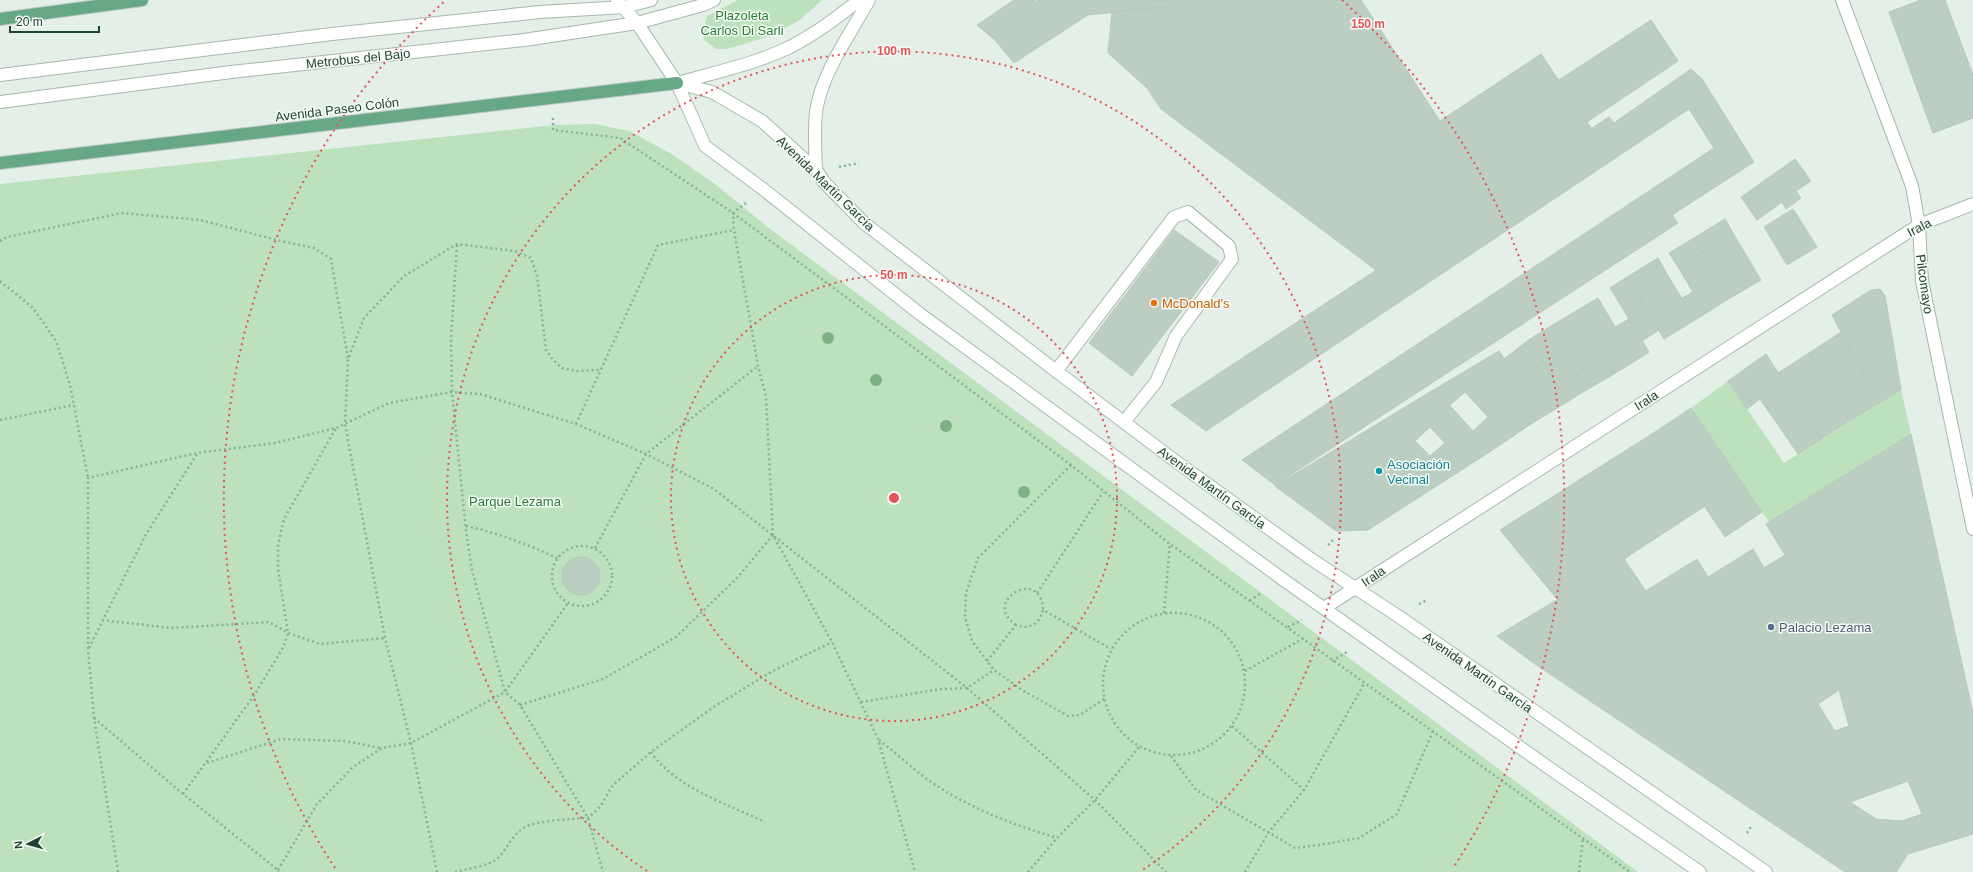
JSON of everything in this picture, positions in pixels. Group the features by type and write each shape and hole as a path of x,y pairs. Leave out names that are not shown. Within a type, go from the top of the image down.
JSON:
{"main road":[{"path":"0,19 142,0"},
{"name":"Metrobus del Bajo","path":"0,76 332,34 651,0"},
{"name":"Metrobus del Bajo","path":"0,102 231,72 524,40 637,23 703,5 714,0"},
{"path":"677,83 758,60 789,47 816,32 859,0"},
{"path":"816,170 816,111 821,93 827,76 869,0"},
{"name":"Pilcomayo","path":"1842,0 1912,186 1919,225 1922,281 1973,529"},
{"path":"627,2 637,23 677,83 705,146 762,189 920,314 1324,608 1700,872"},
{"name":"Avenida Paseo Colón","path":"0,163 677,83"},
{"name":"Avenida Martín García","path":"677,83 712,92 762,120 816,170 824,182 864,223 1056,371 1229,501 1766,872"},
{"name":"Irala","path":"1324,608 1919,225 1973,204"},
{"path":"1056,371 1174,217 1188,212 1229,246 1232,258 1176,336 1156,382 1124,422"}],"path":[{"path":"551,98 553,130 620,138 733,213 1071,465 1170,544 1304,638 1332,661 1364,684 1433,730 1630,872"},
{"path":"816,170 859,163"},
{"path":"733,213 762,189"},
{"path":"0,241 7,237 122,213 200,220 314,248 331,258 348,359 345,424 385,638 411,743 437,872"},
{"path":"733,213 734,230 758,366 766,397 773,535 832,642 878,739 915,872"},
{"path":"576,424 658,245 734,230"},
{"path":"348,359 364,318 404,276 457,244 515,251 531,258 537,276 546,350 553,360 562,368 577,372 601,370"},
{"path":"457,244 451,338 452,392 472,570 505,692 520,705 588,818 603,872"},
{"path":"0,281 32,308 56,341 70,385 74,405 88,478 88,649 94,718 118,872"},
{"path":"595,548 646,454 758,366"},
{"path":"88,478 197,453 275,443 336,428 389,403 452,392 480,394 576,424 646,454 714,489 967,688 1095,800 1166,872"},
{"path":"0,420 74,405"},
{"path":"183,794 256,694 284,646 288,633 278,569 278,546 284,519 336,428"},
{"path":"88,649 145,536 197,453"},
{"path":"1071,465 978,558 966,593 965,617 972,640 994,670 1022,690 1068,716 1080,715 1104,699"},
{"path":"1037,593 1103,492"},
{"path":"466,526 521,541 557,558"},
{"path":"520,705 603,678 676,637 738,578 773,535"},
{"path":"1164,613 1170,544"},
{"path":"574,546 595,548 603,554 609,562 612,571 609,589 604,597 596,603 587,606 577,606 568,603 560,597 554,588 551,578 553,567 557,558 574,546"},
{"path":"1023,589 1037,593 1043,603 1043,610 1039,621 1034,625 1022,627 1016,625 1007,615 1006,606 1009,597 1017,590 1023,589"},
{"path":"205,763 281,739 345,742 382,748 411,743 505,692 568,603"},
{"path":"1043,610 1111,649"},
{"path":"1164,613 1186,613 1206,620 1212,624 1224,633 1238,650 1245,671 1245,690 1241,710 1232,726 1215,743 1194,753 1171,756 1155,753 1139,747 1123,735 1111,718 1104,699 1102,682 1105,665 1111,649 1124,632 1136,623 1143,619 1164,613"},
{"path":"102,620 171,628 269,622 288,633 320,644 385,638"},
{"path":"987,661 1016,625"},
{"path":"1245,671 1304,638"},
{"path":"455,872 480,866 498,858 508,843 523,828 557,819 588,818 600,807 613,784 651,752 715,706 773,671 832,642"},
{"path":"861,702 941,689 967,688 994,670"},
{"path":"1245,872 1269,832 1304,790 1364,684"},
{"path":"94,718 183,794 278,871 317,804 353,767 382,748"},
{"path":"1232,726 1304,790"},
{"path":"1171,756 1196,790 1295,848 1353,839 1366,834 1397,814 1433,730"},
{"path":"878,739 933,784 972,807 1022,828 1057,838"},
{"path":"1028,872 1057,838 1095,800 1139,747"},
{"path":"651,752 659,764 692,788 765,822"},
{"path":"1579,872 1583,838"}],"green space":[{"name":"Plazoleta Carlos Di Sarli","path":"738,0 822,0 800,20 770,36 727,49 716,49 704,40 703,30 707,16"},
{"name":"Parque Lezama","path":"595,124 629,131 670,153 715,184 766,226 1638,872 0,872 0,184 554,125"},
{"path":"1728,381 1784,463 1901,389 1911,434 1769,522 1691,408"}],"building":[{"path":"1014,0 1035,0 1036,2 1038,0 1177,0 1173,6 1088,15 1014,63 995,40 977,25"},
{"path":"1177,0 1361,0 1440,121 1541,54 1591,128 1376,270 1161,109 1147,88 1108,53 1112,12 1173,6"},
{"path":"1921,0 1945,0 1973,75 1973,118 1933,133 1889,12"},
{"path":"1651,20 1678,61 1587,122 1559,80"},
{"path":"1691,69 1702,79 1754,162 1672,215 1678,223 1275,485 1242,460 1714,148 1689,109 1206,431 1171,405 1609,117 1614,123"},
{"path":"1795,159 1811,181 1796,191 1801,198 1786,209 1782,202 1757,220 1741,197"},
{"path":"1793,209 1817,247 1787,265 1764,227"},
{"path":"1725,219 1733,233 1703,252 1694,238"},
{"name":"McDonald's","path":"1174,230 1219,262 1132,376 1089,343"},
{"path":"1733,233 1761,280 1730,298 1703,252"},
{"path":"1694,238 1703,252 1678,267 1669,253"},
{"path":"1703,252 1730,298 1695,320 1682,298 1693,292 1678,267"},
{"path":"1658,258 1670,279 1639,298 1627,277"},
{"path":"1627,277 1646,309 1629,319 1610,288"},
{"path":"1670,279 1695,320 1664,339 1639,298"},
{"path":"1880,289 1885,296 1901,389 1879,403 1832,315 1871,290"},
{"path":"1598,298 1635,361 1614,374 1576,311"},
{"path":"1646,309 1659,330 1642,341 1629,319"},
{"path":"1576,311 1604,358 1584,370 1556,323"},
{"path":"1629,319 1649,352 1635,361 1615,327"},
{"path":"1556,323 1584,370 1574,376 1583,392 1567,402 1530,339"},
{"path":"1841,332 1879,403 1849,421 1809,353"},
{"path":"1530,339 1543,361 1519,380 1504,359"},
{"path":"1499,351 1519,380 1504,394 1531,424 1491,451 1473,431 1488,417 1465,392 1450,405 1435,389"},
{"path":"1809,353 1849,421 1821,439 1778,373"},
{"path":"1766,354 1821,439 1798,454 1760,399 1747,409 1728,381"},
{"path":"1604,358 1614,374 1583,392 1574,376"},
{"path":"1543,361 1567,402 1531,424 1504,394"},
{"name":"Asociación Vecinal","path":"1435,389 1491,451 1368,530 1336,531 1275,486","holes":["1430,427 1445,443 1430,456 1415,441"]},
{"path":"1691,408 1762,512 1725,537 1655,432"},
{"path":"1655,432 1705,506 1624,559 1557,599 1500,530"},
{"name":"Palacio Lezama","path":"1911,434 1973,713 1973,834 1908,854 1896,872 1845,872 1532,662 1697,559 1708,577 1753,549 1764,568 1785,555 1766,524","holes":["1839,690 1849,726 1835,731 1818,704","1908,781 1922,814 1902,821 1876,819 1850,802"]},
{"path":"577,557 585,557 592,560 597,565 600,576 597,587 592,592 585,595 577,595 570,592 565,587 562,580 562,572 565,565 570,560"},
{"path":"1624,559 1646,591 1532,662 1497,636"}],"place":[{"name":"McDonald's","path":"1154,303"},
{"name":"Asociación Vecinal","path":"1379,471"},
{"name":"Palacio Lezama","path":"1771,627"}]}
